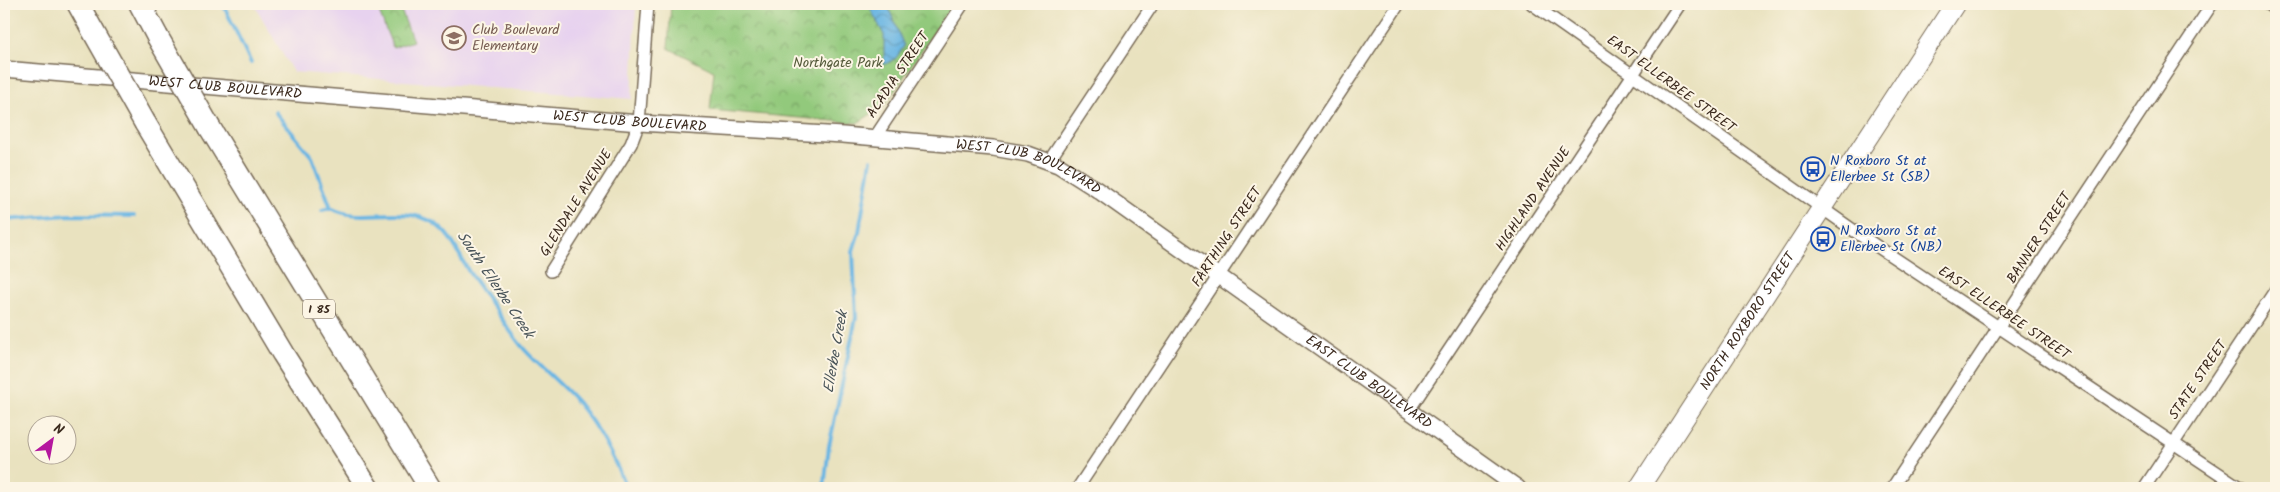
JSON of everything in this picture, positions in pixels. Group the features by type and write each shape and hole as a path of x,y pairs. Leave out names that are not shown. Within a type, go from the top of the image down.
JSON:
{"highway":[{"path":"78,4 145,123 283,354 368,488"},
{"name":"I 85","path":"140,4 210,128 430,488"}],"main road":[{"name":"NORTH ROXBORO STREET","path":"1639,488 1955,4"}],"street":[{"name":"GLENDALE AVENUE","path":"551,271 631,144 639,123 648,4"},
{"name":"ACADIA STREET","path":"875,137 963,4"},
{"path":"1049,161 1153,4"},
{"name":"FARTHING STREET","path":"1080,487 1399,4"},
{"name":"EAST ELLERBEE STREET","path":"1532,4 1822,208 2240,488"},
{"name":"HIGHLAND AVENUE","path":"1409,410 1680,4"},
{"name":"BANNER STREET","path":"1892,488 2212,4"},
{"path":"2267,4 2276,10"},
{"name":"WEST CLUB BOULEVARD","path":"4,69 639,123 875,137 993,148 1049,161 1068,170 1218,277"},
{"name":"EAST CLUB BOULEVARD","path":"1218,277 1518,488"},
{"name":"STATE STREET","path":"2144,488 2276,288"}],"shaded area":[{"name":"Club Boulevard Elementary","path":"254,4 636,4 632,99 293,72"}],"green space":[{"name":"Northgate Park","path":"671,4 953,4 884,106 857,123 710,110 714,71 668,48"},
{"path":"399,5 413,41 393,48 379,12"}],"water":[{"path":"868,4 887,4 904,46 896,58 884,65 884,35"}],"waterway":[{"name":"South Ellerbe Creek","path":"223,4 251,63"},
{"name":"South Ellerbe Creek","path":"275,112 312,157 331,208 355,215 395,214 421,217 441,228 517,341 586,413 605,444 626,488"},
{"name":"Ellerbe Creek","path":"824,488 829,446 856,318 853,251 859,232 871,160"},
{"path":"322,210 331,208"},
{"path":"4,220 68,215 134,216"}],"place":[{"name":"Club Boulevard Elementary","path":"454,38"},
{"name":"N Roxboro St at Ellerbee St (SB)","path":"1813,169"},
{"name":"N Roxboro St at Ellerbee St (NB)","path":"1823,239"}]}
